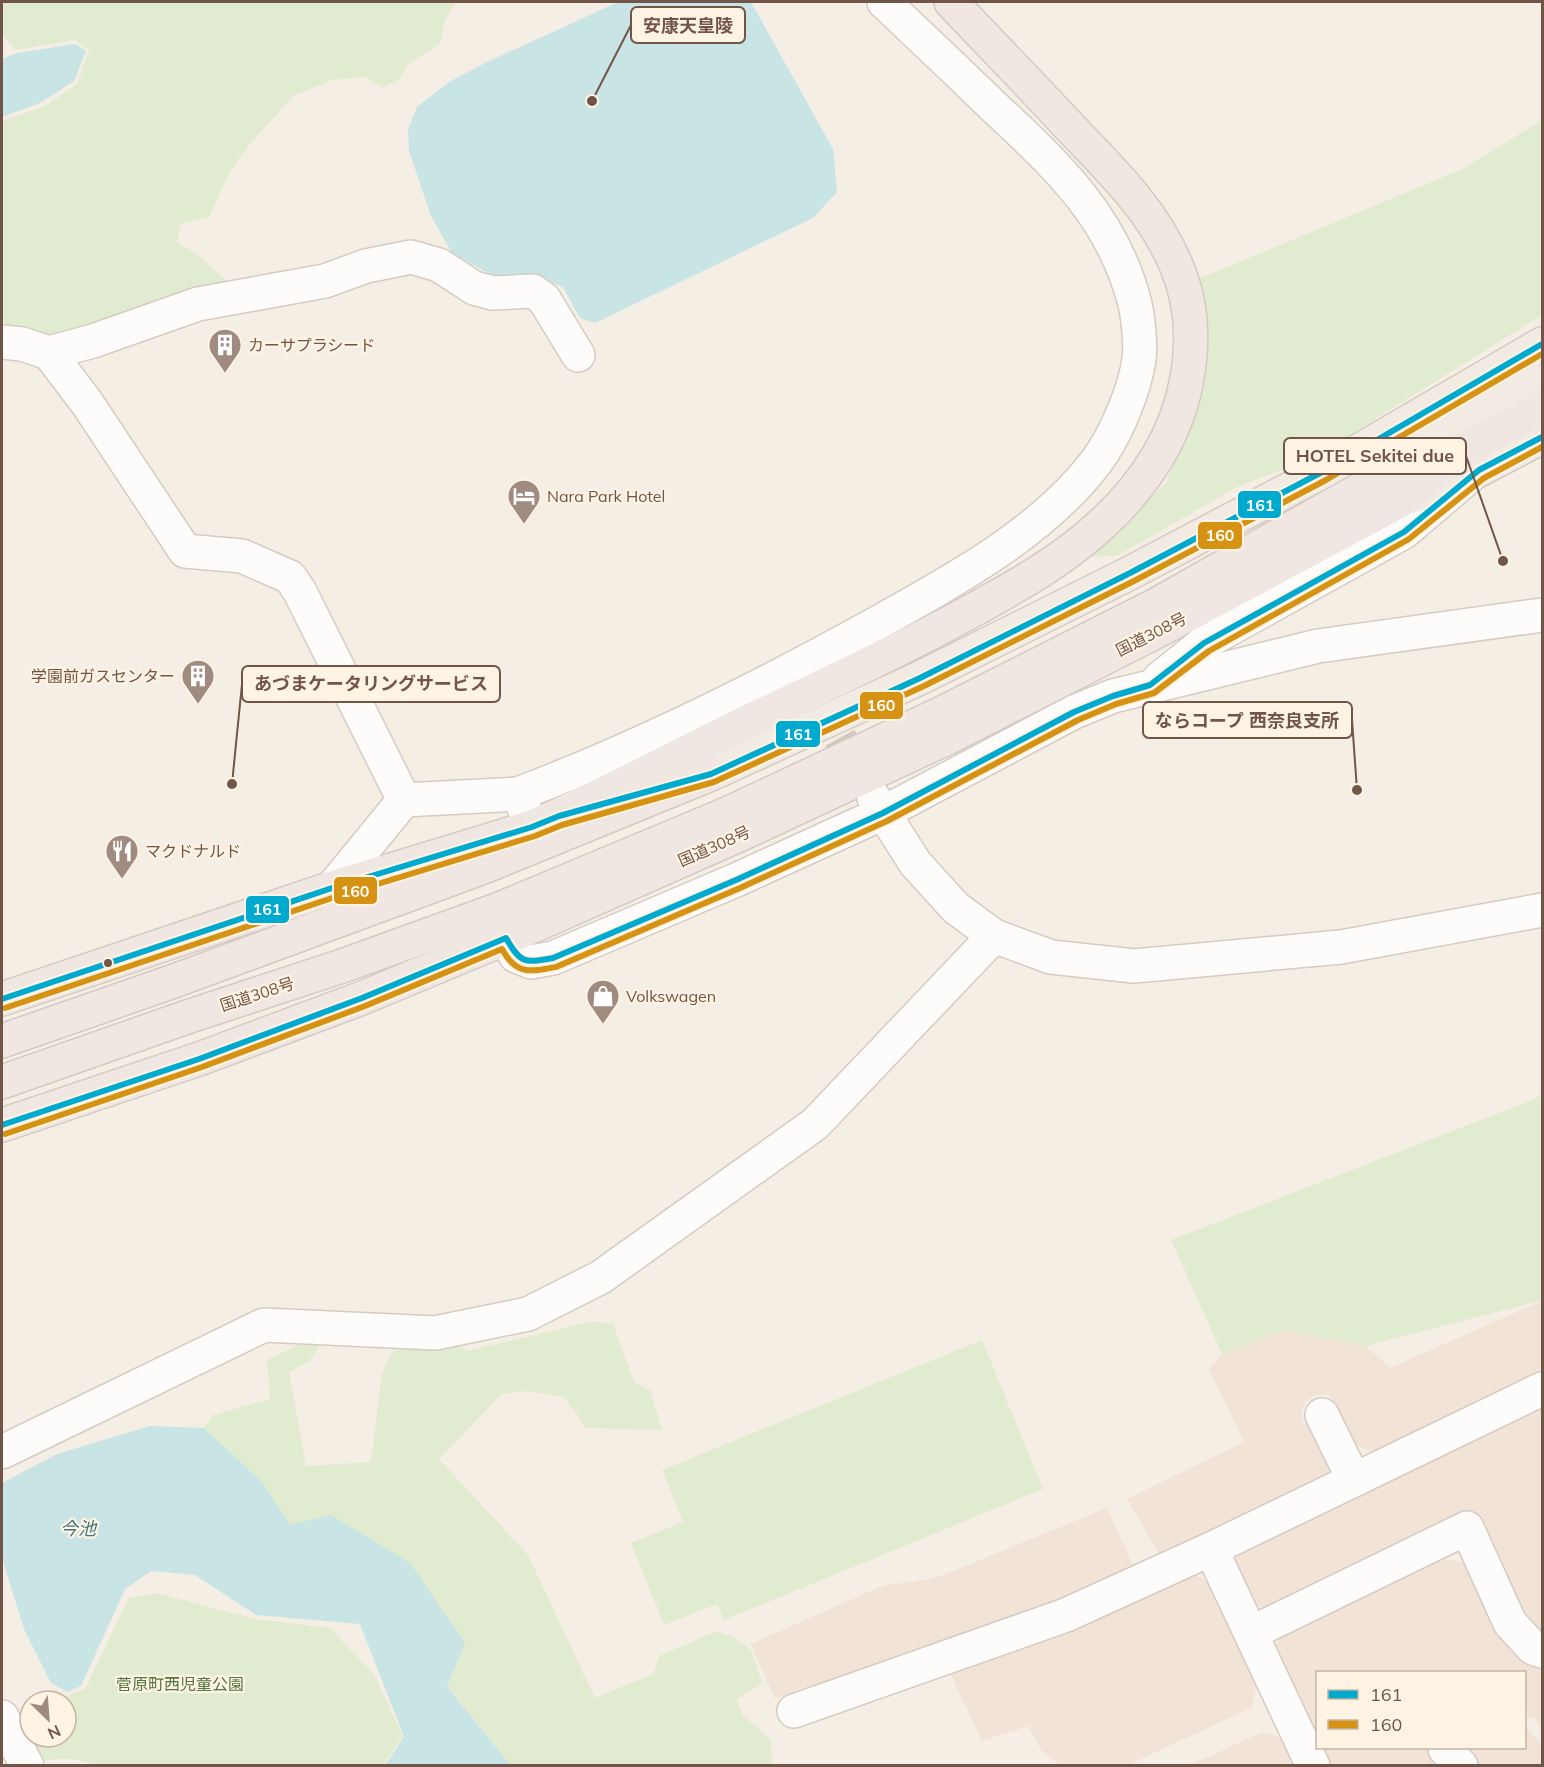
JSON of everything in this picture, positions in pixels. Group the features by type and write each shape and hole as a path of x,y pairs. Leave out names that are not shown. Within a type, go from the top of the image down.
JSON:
{"highway":[{"path":"545,821 886,657 1009,590 1060,558 1105,521 1135,489 1160,454 1175,423 1192,352 1191,313 1177,266 1155,224 1127,186 951,2"},
{"path":"1391,489 1472,460 1542,407"},
{"name":"国道308号","path":"2,1125 199,1059 362,998 506,938 740,835 947,738 1164,628 1391,489"},
{"name":"国道308号","path":"2,1082 342,966 497,910 729,813 938,715 1391,489"},
{"path":"2,999 332,888 545,821 711,774"},
{"path":"2,1041 185,977 486,866 711,774"}],"main road":[{"path":"711,774 920,678 1130,573 1322,472 1542,344"},
{"path":"1391,489 1449,434 1542,381"},
{"path":"1472,460 1542,437"}],"street":[{"path":"332,888 404,800 518,794 568,775 804,674 1002,549 1054,507 1097,461 1124,414 1139,359 1136,305 1118,256 1091,207 1056,165 884,2"},
{"path":"49,354 198,304 325,281 366,266 411,257 439,265 474,288 493,293 533,291 544,299 578,355"},
{"path":"2,342 22,344 49,354 87,403 185,551 242,556 290,577 300,592 404,800"},
{"path":"1150,685 1204,642 1404,532 1472,460"},
{"path":"506,938 516,956 531,962 553,958 736,880 879,805 1074,712 1113,696 1150,685 1318,646 1542,615"},
{"path":"518,794 545,821"},
{"path":"879,805 915,862 956,908 994,936 1051,957 1134,966 1341,947 1542,910"},
{"path":"2,1452 264,1326 435,1333 528,1314 601,1277 815,1124 994,936"},
{"path":"794,1711 1066,1616 1542,1389"},
{"path":"1322,1415 1354,1480"},
{"path":"1251,1633 1467,1528 1510,1623 1533,1648 1542,1651"},
{"path":"1211,1548 1313,1766"},
{"path":"2,1717 27,1766"}],"shaded area":[{"path":"1542,1301 1542,1374 1378,1453 1358,1446 1329,1395 1316,1395 1306,1401 1301,1412 1303,1423 1316,1432 1334,1456 1327,1476 1160,1555 1127,1499 1244,1442 1209,1369 1222,1354 1284,1330 1366,1346 1390,1368"},
{"path":"1542,1404 1542,1638 1517,1608 1474,1515 1270,1610 1248,1602 1232,1565 1241,1545"},
{"path":"1107,1508 1134,1568 1058,1604 814,1692 805,1687 775,1699 751,1644 882,1586 936,1578"},
{"path":"1445,1559 1469,1564 1493,1616 1524,1664 1542,1666 1542,1730 1534,1718 1526,1714 1526,1671 1316,1671 1316,1744 1274,1651 1282,1633"},
{"path":"1187,1571 1210,1582 1257,1685 1251,1708 1128,1765 1062,1766 1041,1750 1028,1726 982,1741 950,1673"},
{"path":"1526,1726 1542,1745 1542,1765 1475,1765 1458,1749 1526,1749"},
{"path":"1263,1732 1286,1740 1298,1766 1188,1766"},
{"path":"1318,1749 1447,1749 1431,1766 1331,1765 1325,1763"}],"green space":[{"path":"2,2 456,2 444,22 441,43 410,63 399,79 383,88 366,77 332,80 293,96 249,145 230,172 209,217 181,224 177,242 200,257 230,284 48,345 7,334 2,317 2,121 47,105 77,84 89,50 75,40 16,50 2,34"},
{"path":"1542,120 1542,315 1314,457 1235,488 1117,556 1091,557 1167,482 1202,373 1196,280 1465,168"},
{"path":"1542,1092 1542,1300 1366,1346 1284,1330 1222,1354 1171,1240 1535,1099"},
{"path":"592,1321 613,1324 634,1382 650,1390 662,1430 586,1428 564,1397 526,1391 502,1394 439,1459 528,1555 595,1698 653,1674 659,1656 717,1631 735,1638 751,1650 762,1683 736,1700 743,1715 771,1740 772,1764 760,1766 510,1765 447,1685 290,1525 263,1483 204,1428 213,1415 270,1399 267,1360 310,1339 321,1343 310,1361 289,1372 306,1466 371,1462 382,1373 393,1351 423,1343 456,1341 467,1351"},
{"path":"982,1340 1043,1489 724,1620 717,1604 664,1625 631,1543 683,1522 662,1470"},
{"name":"菅原町西児童公園","path":"157,1593 255,1619 330,1628 375,1676 403,1737 382,1766 98,1766 65,1759 31,1764 25,1749 78,1749 78,1692 85,1689 129,1598"}],"water":[{"path":"618,2 751,2 833,149 837,192 813,218 595,323 580,318 563,287 535,276 512,282 493,276 452,253 431,216 409,151 408,129 417,107 449,82 487,62"},
{"path":"75,44 86,51 74,81 40,103 2,117 2,59 17,53"},
{"name":"今池","path":"150,1426 204,1428 263,1483 290,1525 331,1515 410,1563 465,1643 447,1686 510,1765 385,1765 404,1737 360,1624 256,1615 195,1575 151,1571 125,1589 81,1686 74,1689 62,1689 51,1683 24,1629 2,1558 2,1483 57,1454"}],"tunnel":[{"path":"816,695 864,781"}],"transit line":[{"name":"161","path":"2,999 332,888 532,827 559,816 711,774 920,678 1130,573 1322,472 1542,344"},
{"name":"160","path":"5,1008 335,897 535,836 562,825 714,782 924,686 1134,581 1326,480 1542,354"},
{"name":"161","path":"2,1125 199,1059 362,998 506,938 524,960 536,961 553,958 736,880 883,813 1074,712 1113,696 1150,685 1204,643 1404,532 1479,470 1542,437"},
{"name":"160","path":"5,1134 202,1067 365,1006 502,949 513,963 524,970 556,967 740,888 887,821 1078,720 1116,704 1154,693 1209,651 1409,539 1484,478 1542,447"}],"place":[{"name":"安康天皇陵","path":"592,101"},
{"name":"カーサプラシード","path":"225,374"},
{"name":"Nara Park Hotel","path":"524,525"},
{"name":"HOTEL Sekitei due","path":"1503,561"},
{"name":"学園前ガスセンター","path":"198,705"},
{"name":"あづまケータリングサービス","path":"232,784"},
{"name":"ならコープ 西奈良支所","path":"1357,790"},
{"name":"マクドナルド","path":"122,880"},
{"name":"Volkswagen","path":"603,1025"}]}
